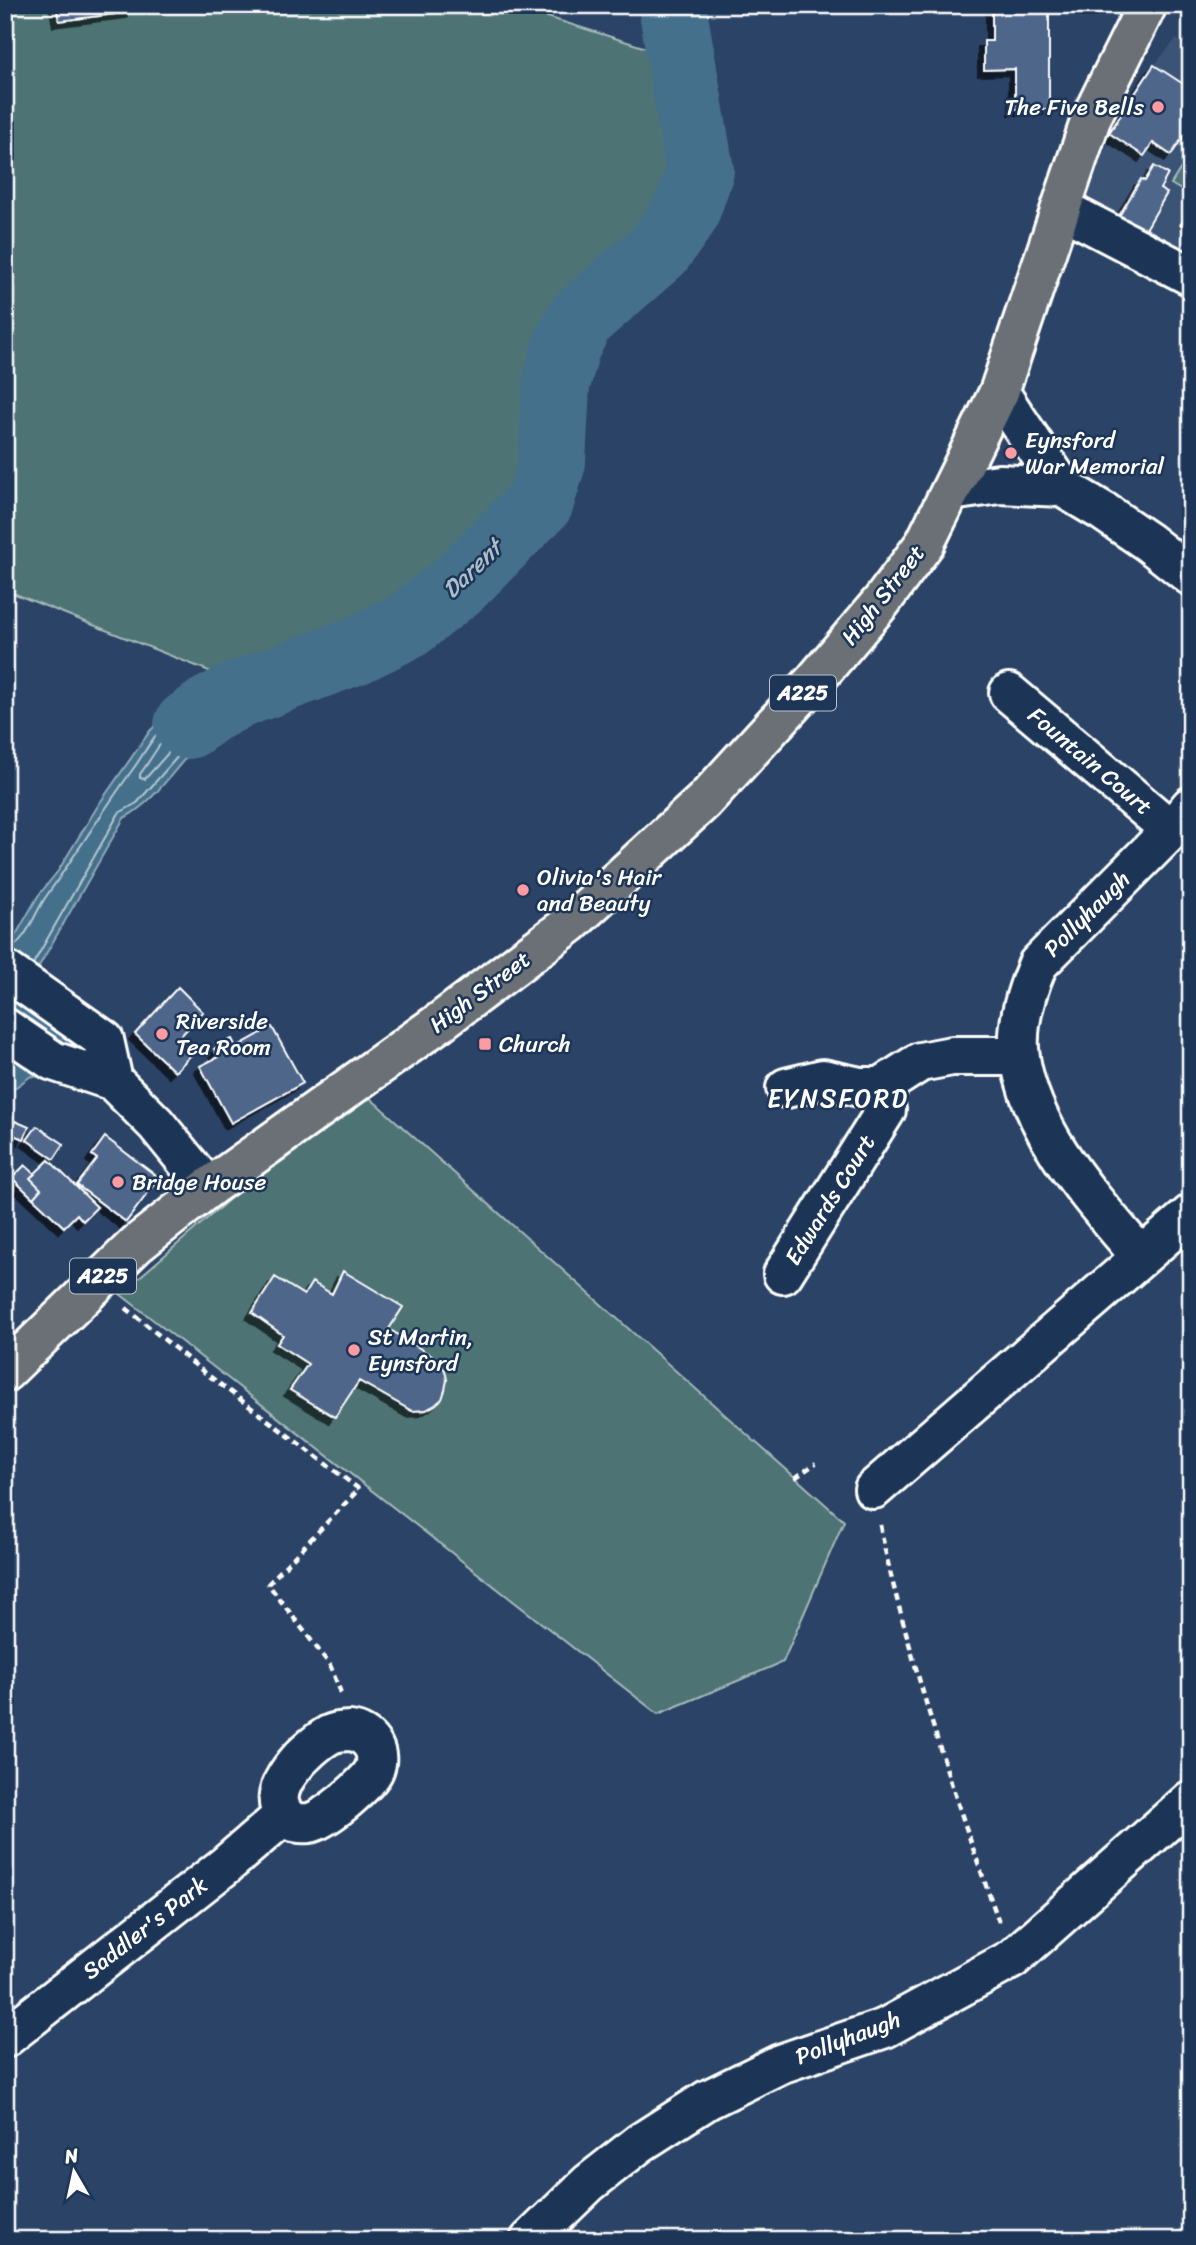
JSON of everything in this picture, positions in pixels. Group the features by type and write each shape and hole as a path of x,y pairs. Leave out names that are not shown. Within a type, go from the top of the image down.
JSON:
{"main road":[{"name":"High Street","path":"208,1188 440,1022 572,922 704,801 815,680 882,601 925,543 999,392 1092,116 1147,5"},
{"name":"A225","path":"5,1372 137,1244 208,1188"}],"street":[{"path":"1062,209 1191,276"},
{"path":"999,392 1062,487 1126,527 1191,576"},
{"path":"951,491 999,484 1062,487"},
{"name":"Fountain Court","path":"1009,693 1181,818"},
{"name":"Pollyhaugh","path":"1142,1257 1087,1192 1039,1120 1020,1056 1021,1024 1028,990 1038,964 1181,818"},
{"path":"5,970 104,1040 113,1081"},
{"path":"5,1028 53,1061 113,1081 156,1124 208,1188"},
{"path":"786,1088 822,1079 860,1087 881,1087 920,1062 952,1056 1020,1056"},
{"name":"Edwards Court","path":"783,1274 886,1110 881,1087"},
{"path":"874,1489 1191,1214"},
{"name":"Pollyhaugh","path":"530,2240 589,2183 640,2143 707,2100 780,2064 885,2028 1012,1959 1191,1800"},
{"name":"Saddler's Park","path":"5,2038 226,1865 284,1815"}],"path":[{"path":"95,1284 200,1369 359,1489 268,1584 330,1665 339,1684"},
{"path":"795,1478 816,1463"},
{"path":"874,1489 886,1561 926,1706 962,1821 1012,1959"}],"shaded area":[{"path":"1176,39 1191,49 1191,290 1078,216 1110,138 1109,133 1154,65"}],"green space":[{"path":"5,5 509,5 672,56 688,166 652,240 569,307 543,374 527,488 455,565 391,611 320,655 219,675 5,590"},
{"path":"1191,152 1191,196 1171,184"},
{"path":"370,1098 844,1521 783,1662 658,1714 120,1294 232,1197"}],"water":[{"path":"263,657 279,704 236,718 213,731 190,752 149,800 124,818 27,987 35,995 56,1032 93,1055 67,1081 31,1076 5,1095 5,945 17,933 38,896 58,871 99,804 150,731 167,714 199,692"}],"building":[{"path":"56,5 132,5 133,12 59,21"},
{"path":"992,5 1049,5 1049,109 1015,109 1015,69 984,70 984,41 992,41"},
{"name":"The Five Bells","path":"1154,65 1191,89 1191,125 1171,155 1153,143 1144,156 1109,133"},
{"path":"1154,166 1168,174 1160,189 1167,193 1138,243 1112,228 1141,179 1145,181"},
{"path":"178,987 203,1012 177,1040 192,1054 175,1072 135,1034"},
{"path":"272,1027 303,1083 231,1123 200,1066 218,1057 214,1049 232,1039 236,1047"},
{"path":"15,1121 29,1127 24,1139 10,1134"},
{"path":"37,1126 64,1144 54,1159 27,1140"},
{"name":"Bridge House","path":"105,1137 159,1178 126,1222 77,1185 97,1159 92,1155"},
{"path":"49,1160 97,1207 83,1221 77,1214 64,1227 33,1198 41,1189 30,1178"},
{"path":"25,1165 35,1174 30,1178 41,1189 33,1198 12,1178"},
{"name":"St Martin, Eynsford","path":"343,1271 403,1307 389,1329 432,1356 445,1370 445,1390 442,1399 435,1405 426,1410 412,1411 359,1381 335,1417 290,1390 308,1364 277,1344 283,1335 252,1313 275,1277 304,1295 312,1282 332,1294"}],"waterway":[{"name":"Darent","path":"188,725 235,696 355,651 408,625 458,585 540,502 552,462 556,385 566,347 581,318 659,250 685,214 700,171 672,5"}],"place":[{"name":"The Five Bells","path":"1158,107"},
{"name":"Eynsford War Memorial","path":"1011,453"},
{"name":"Olivia's Hair and Beauty","path":"523,890"},
{"name":"Riverside Tea Room","path":"162,1034"},
{"name":"Church","path":"485,1044"},
{"name":"Bridge House","path":"118,1182"},
{"name":"St Martin, Eynsford","path":"354,1350"}],"district":[{"name":"EYNSFORD","path":"838,1098"}]}
